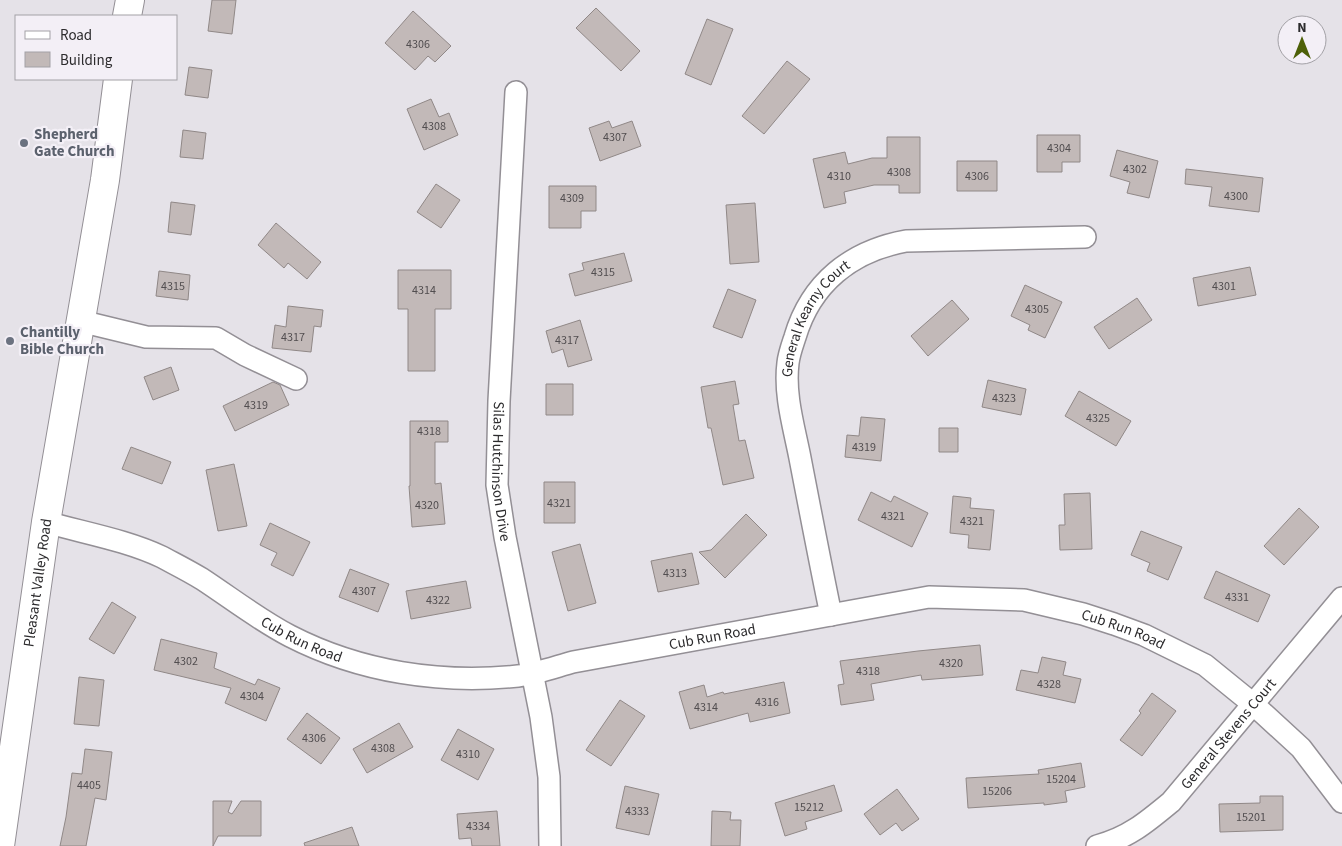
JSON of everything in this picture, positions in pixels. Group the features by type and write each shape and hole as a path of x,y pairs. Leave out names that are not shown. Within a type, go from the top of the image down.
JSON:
{"main road":[{"path":"127,15 130,0"},
{"name":"Pleasant Valley Road","path":"0,846 46,522 105,180 118,80"}],"street":[{"name":"Silas Hutchinson Drive","path":"516,92 499,401 497,485 505,537 541,717 549,777 550,846"},
{"name":"General Kearny Court","path":"831,615 815,540 787,385 790,353 798,327 809,304 822,286 840,268 876,249 892,244 906,241 1085,237"},
{"path":"80,321 146,337 216,338 245,355 296,379"},
{"name":"Cub Run Road","path":"46,522 140,548 160,557 200,578 284,633 331,655 382,669 422,676 464,678 518,676 573,662 929,597 1024,600 1083,614 1144,635 1205,665 1253,704 1301,748 1342,802"},
{"name":"General Stevens Court","path":"1097,846 1120,839 1140,828 1171,802 1342,598"}],"building":[{"path":"212,0 236,0 232,34 208,31"},
{"path":"596,8 640,51 621,71 576,28"},
{"path":"413,11 451,46 435,62 428,56 415,70 385,43"},
{"path":"707,19 733,29 711,85 685,74"},
{"path":"787,61 810,79 764,134 742,116"},
{"path":"189,67 212,70 208,98 185,95"},
{"path":"431,99 439,117 449,113 458,135 424,150 407,109"},
{"path":"609,121 612,128 632,121 641,146 600,161 589,128"},
{"path":"183,130 206,133 203,159 180,157"},
{"path":"1037,135 1080,135 1080,162 1062,162 1062,172 1037,172"},
{"path":"887,137 920,137 920,193 899,193 899,185 874,185 844,192 846,203 824,208 813,159 845,152 848,164 872,158 887,158"},
{"path":"1117,150 1158,161 1149,198 1127,193 1130,182 1110,176"},
{"path":"957,161 997,161 997,191 957,191"},
{"path":"1186,169 1263,178 1259,212 1209,206 1212,187 1185,184"},
{"path":"436,184 460,200 441,228 417,212"},
{"path":"549,186 596,186 596,211 581,211 581,228 549,228"},
{"path":"171,202 195,205 191,235 168,232"},
{"path":"755,203 759,262 730,264 726,205"},
{"path":"276,223 321,262 307,279 288,263 284,268 258,245"},
{"path":"624,253 632,281 575,296 569,274 584,270 582,263"},
{"path":"1250,267 1256,295 1198,306 1193,278"},
{"path":"398,270 451,270 451,309 435,309 435,371 408,371 408,309 398,309"},
{"path":"159,271 190,275 188,300 156,296"},
{"path":"1025,285 1062,302 1045,338 1028,330 1030,325 1011,316"},
{"path":"728,289 756,300 742,338 713,327"},
{"path":"1137,298 1152,320 1109,349 1094,327"},
{"path":"952,300 969,319 928,356 911,336"},
{"path":"288,306 323,310 321,327 314,326 311,352 272,348 275,325 286,327"},
{"path":"580,320 592,360 568,367 563,349 552,353 546,331"},
{"path":"171,367 179,390 153,400 144,377"},
{"path":"988,380 1026,389 1021,415 982,407"},
{"path":"735,381 739,404 733,405 739,441 745,440 754,478 723,485 711,428 708,428 701,387"},
{"path":"273,382 280,385 289,405 235,431 223,406"},
{"path":"546,384 573,384 573,415 546,415"},
{"path":"1079,391 1131,421 1116,446 1065,416"},
{"path":"861,417 885,419 881,461 845,457 847,435 859,436"},
{"path":"410,421 448,421 448,442 435,442 435,484 441,483 445,524 412,527 409,486"},
{"path":"939,428 958,428 958,452 939,452"},
{"path":"131,447 171,462 162,484 122,469"},
{"path":"234,464 247,526 218,531 206,470"},
{"path":"544,482 575,482 575,523 544,523"},
{"path":"871,492 891,502 894,496 928,513 912,547 858,520"},
{"path":"1090,493 1092,549 1060,550 1059,525 1065,525 1064,494"},
{"path":"953,496 971,498 970,508 994,510 990,550 968,548 969,535 950,533"},
{"path":"1299,508 1319,527 1284,565 1264,546"},
{"path":"746,514 767,535 725,578 699,552 711,550"},
{"path":"270,523 310,542 293,576 271,565 277,553 260,545"},
{"path":"1141,531 1182,547 1168,580 1147,571 1150,563 1131,555"},
{"path":"580,544 596,603 568,611 552,552"},
{"path":"692,553 699,584 658,592 651,561"},
{"path":"350,569 389,584 378,612 339,597"},
{"path":"1216,571 1270,595 1258,622 1204,598"},
{"path":"466,581 471,608 411,619 406,591"},
{"path":"112,602 136,617 114,654 89,639"},
{"path":"161,639 217,653 214,668 255,685 258,679 280,688 266,721 225,703 231,688 154,670"},
{"path":"980,645 983,675 922,680 921,675 871,684 874,700 841,705 838,685 844,684 840,661"},
{"path":"1042,657 1066,662 1063,675 1081,679 1075,703 1016,690 1021,670 1038,673"},
{"path":"79,677 104,680 99,726 74,724"},
{"path":"784,682 790,713 750,722 748,713 690,729 679,692 704,685 707,697 723,692 724,694"},
{"path":"1152,693 1176,711 1142,756 1120,740 1141,713 1139,711"},
{"path":"620,700 645,716 611,766 586,750"},
{"path":"307,713 340,738 321,764 287,739"},
{"path":"399,723 413,747 367,773 353,749"},
{"path":"458,729 494,749 478,780 441,760"},
{"path":"85,749 112,752 106,800 95,798 86,846 60,846 72,773 82,774"},
{"path":"1081,763 1085,787 1065,791 1067,802 1044,805 1044,803 968,808 966,778 1039,774 1038,770"},
{"path":"834,785 842,811 805,822 807,829 785,836 775,803"},
{"path":"625,786 659,794 649,835 616,828"},
{"path":"897,789 919,819 902,831 896,823 880,835 864,814"},
{"path":"1260,796 1283,796 1283,830 1220,832 1219,804 1260,803"},
{"path":"213,801 232,801 228,812 232,814 241,801 261,801 261,836 218,836 213,846"},
{"path":"497,811 500,846 472,846 471,838 459,839 457,814"},
{"path":"712,811 731,812 730,820 741,820 740,846 711,846"},
{"path":"352,827 359,846 305,846 304,843"}],"place":[{"name":"Shepherd Gate Church","path":"24,143"},
{"name":"Chantilly Bible Church","path":"10,341"}]}
